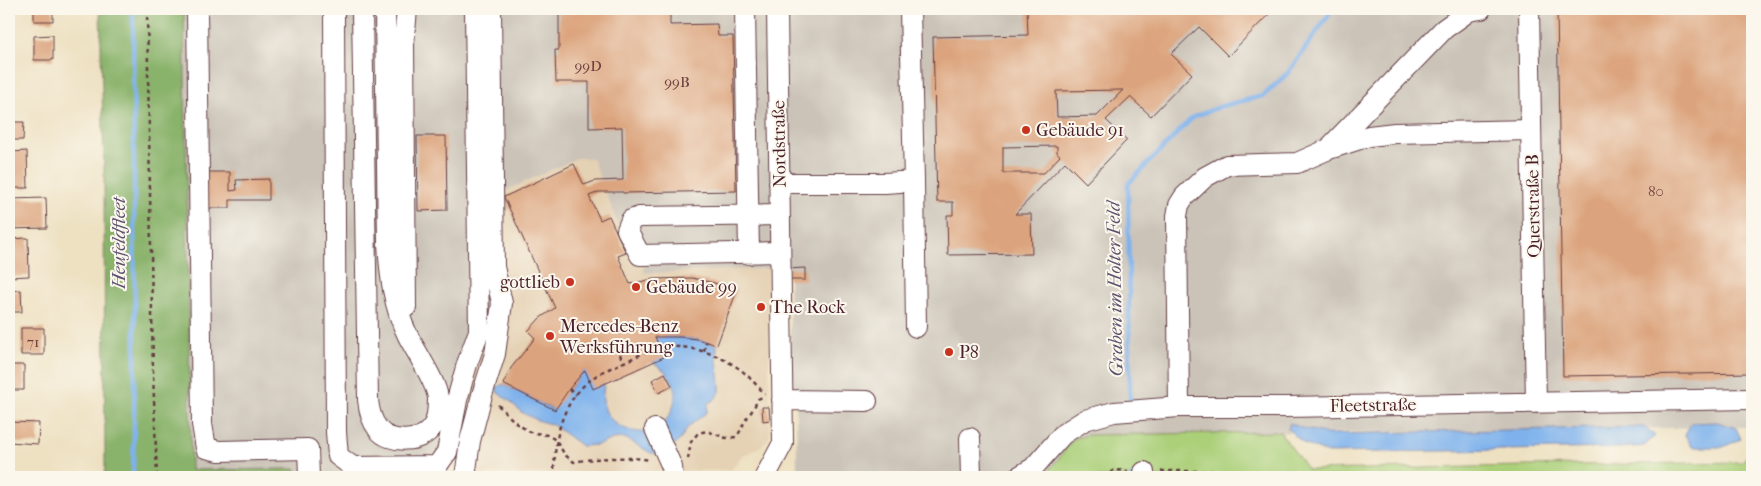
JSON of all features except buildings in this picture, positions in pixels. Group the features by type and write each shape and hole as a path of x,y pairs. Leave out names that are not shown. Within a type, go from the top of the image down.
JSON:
{"street":[{"path":"197,9 202,424 206,448 219,451 308,449 309,477"},
{"path":"334,9 336,422 338,456 353,467 421,467 437,466 447,452 457,400 467,364 480,331 475,9"},
{"path":"362,9 368,400 370,415 378,430 390,437 404,439 424,436 432,428 437,418 438,396 407,334 395,304 390,277 385,9"},
{"path":"407,9 404,53 404,268 407,334"},
{"path":"465,477 470,441 495,354 502,303 494,267 491,9"},
{"path":"745,9 748,254"},
{"name":"Nordstraße","path":"765,477 782,443 777,9"},
{"path":"910,9 916,328"},
{"path":"1329,149 1444,29 1470,11 1481,9"},
{"name":"Querstraße B","path":"1529,9 1536,403"},
{"path":"1179,407 1176,228 1179,205 1184,197 1204,177 1227,165 1297,163 1329,149 1369,136 1531,130"},
{"path":"779,184 914,181"},
{"path":"779,215 639,217 631,220 628,230 640,255 780,252"},
{"name":"Fleetstraße","path":"1018,477 1033,468 1063,434 1085,420 1114,412 1179,407 1536,403 1752,398"},
{"path":"782,400 867,401"},
{"path":"655,429 672,472"},
{"path":"970,438 971,477"}],"path":[{"path":"147,9 153,363 157,477"},
{"path":"704,351 706,342"},
{"path":"482,395 498,404 523,428 530,432 547,435 556,440 565,455 574,462 588,459 638,457 672,472 689,458 691,442 698,433 707,431 726,438 736,437 742,430 758,399 766,395 734,365 704,351 678,348 651,350 602,372 576,395 565,412 557,432 556,440 554,477"},
{"path":"620,354 623,363"},
{"path":"568,389 576,395"},
{"path":"1104,477 1114,470 1144,474 1217,470 1234,471 1246,477"}],"shaded area":[{"path":"184,9 1752,9 1752,427 1087,435 1074,439 1048,472 1041,477 797,477 796,394 791,388 789,268 645,273 643,263 633,262 592,158 577,158 486,200 486,343 478,355 447,475 296,477 296,469 191,471"},
{"path":"577,158 592,158 633,262 643,263 645,273 768,269 770,433 769,438 763,445 741,457 731,470 447,475 452,460 486,200"}],"green space":[{"path":"100,9 184,9 191,470 296,469 296,477 105,477 104,167"},
{"path":"1280,432 1308,470 1741,462 1752,451 1752,477 1041,477 1048,472 1074,439 1087,435"}],"water":[{"path":"655,337 686,338 717,345 720,392 714,400 708,403 707,412 688,427 680,440 671,447 663,424 673,407 675,390 668,374 652,362"},
{"path":"585,370 602,372 605,408 612,420 617,425 631,431 646,432 658,454 651,453 625,438 613,439 598,445 582,446 553,425 521,412 498,393 496,388 503,384 554,410"},
{"path":"1717,422 1736,428 1741,439 1723,447 1692,447 1685,435 1691,423"},
{"path":"1290,423 1328,434 1645,427 1655,436 1644,446 1619,448 1328,453 1304,444 1288,429"}],"waterway":[{"name":"Heufeldfleet","path":"133,9 135,360 133,477"},
{"name":"Graben im Holter Feld","path":"1130,403 1128,184 1193,117 1222,106 1263,96 1287,74 1333,9"}],"place":[{"name":"Gebäude 91","path":"1026,130"},
{"name":"gottlieb","path":"570,282"},
{"name":"Gebäude 99","path":"636,287"},
{"name":"The Rock","path":"761,307"},
{"name":"Mercedes-Benz Werksführung","path":"550,336"},
{"name":"P8","path":"949,352"}]}
